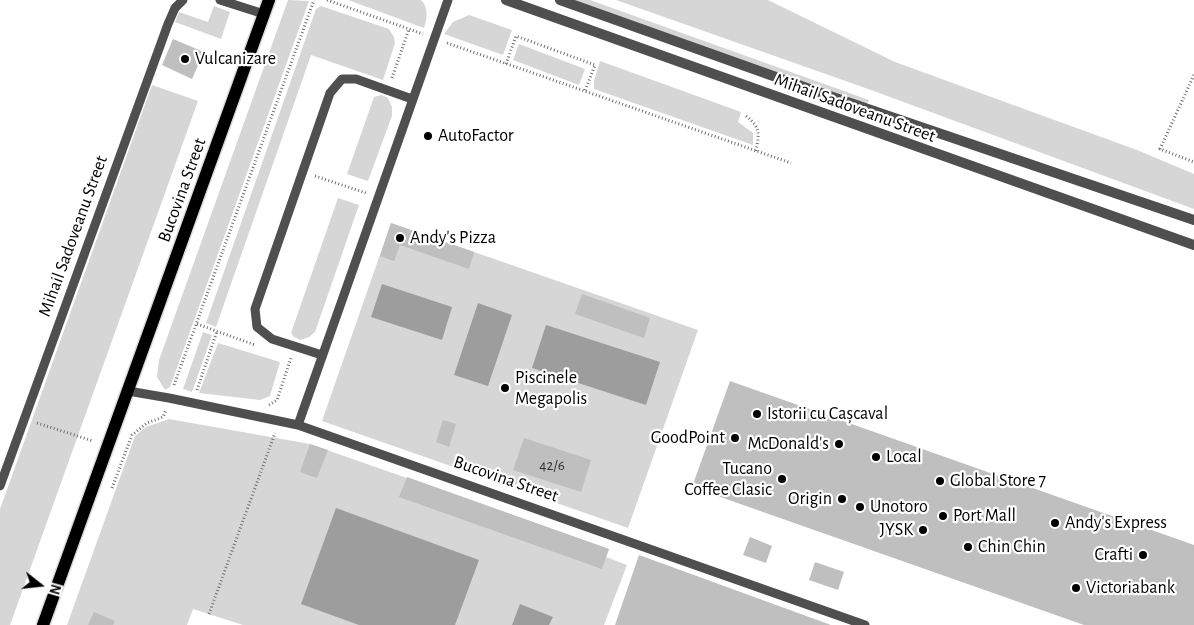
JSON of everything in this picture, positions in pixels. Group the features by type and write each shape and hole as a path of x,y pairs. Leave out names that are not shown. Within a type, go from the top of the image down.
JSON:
{"main road":[{"name":"Bucovina Street","path":"43,625 269,0"}],"street":[{"name":"Mihail Sadoveanu Street","path":"506,0 1194,245"},
{"name":"Mihail Sadoveanu Street","path":"560,0 818,92 1194,220"}],"lane":[{"name":"Mihail Sadoveanu Street","path":"0,486 168,24 175,8 184,0"},
{"path":"220,0 264,14"},
{"path":"298,425 448,0"},
{"path":"322,355 272,339 257,327 255,309 330,93 342,79 356,79 412,99"},
{"name":"Bucovina Street","path":"128,391 298,425 865,625"}],"path":[{"path":"112,489 132,435 147,422 163,417 314,0"},
{"path":"327,0 791,163"},
{"path":"388,90 408,29"},
{"path":"506,64 516,36 595,65 585,91"},
{"path":"1194,75 1160,149 1194,162"},
{"path":"746,116 756,124 759,134 756,151"},
{"path":"303,171 378,197"},
{"path":"197,324 263,348"},
{"path":"195,395 217,331"},
{"path":"268,406 277,400 294,346"},
{"path":"209,614 279,421"},
{"path":"18,434 35,423 44,424 108,446"}],"shaded area":[{"path":"288,0 309,1 170,387 165,390 157,377 159,360"},
{"path":"348,0 421,0 426,10 424,28"},
{"path":"570,0 590,0 869,100 866,106"},
{"path":"616,0 768,0 895,62 1137,150 1194,174 1194,209 871,90"},
{"path":"214,6 230,12 221,39 175,22 179,12 208,22"},
{"path":"321,6 389,29 395,43 383,80 311,55 216,327 206,323 316,9"},
{"path":"469,15 512,30 503,55 444,34 453,22"},
{"path":"519,44 585,69 579,85 513,60"},
{"path":"600,61 741,112 738,122 753,133 753,145 594,89 594,81"},
{"path":"152,85 198,101 10,625 0,625 0,509"},
{"path":"381,95 388,98 392,107 392,116 368,181 347,174 374,97"},
{"path":"338,198 359,205 315,332 301,340 294,337 291,333"},
{"name":"Piscinele Megapolis","path":"391,223 698,330 628,528 322,421"},
{"path":"382,284 452,307 442,340 371,317"},
{"path":"478,303 512,315 488,386 454,375"},
{"path":"546,325 660,362 646,405 532,368"},
{"path":"203,332 212,335 192,392 183,389"},
{"path":"218,343 280,362 270,396 260,400 199,393"},
{"path":"169,419 310,444 609,549 606,557 627,565 604,625 243,625 193,609 187,625 67,625 135,436 146,427"},
{"path":"336,508 479,560 455,625 359,625 301,604"},
{"path":"520,604 553,617 549,625 512,625"}],"building":[{"path":"173,39 204,52 192,79 162,65"},
{"path":"391,223 474,252 469,269 400,245 394,261 380,256"},
{"path":"582,294 650,318 644,338 575,314"},
{"name":"Port Mall","path":"730,381 1194,545 1194,625 1084,625 692,487"},
{"path":"443,420 456,424 449,447 436,442"},
{"path":"524,438 591,460 581,492 513,470"},
{"path":"310,444 328,450 317,478 300,472"},
{"path":"407,477 609,549 602,569 399,497"},
{"path":"750,537 772,546 766,563 743,555"},
{"path":"639,555 831,625 615,625"},
{"path":"815,562 844,572 838,590 809,580"},
{"path":"94,612 115,621 113,625 88,625"}],"place":[{"name":"Vulcanizare","path":"185,59"},
{"name":"AutoFactor","path":"428,136"},
{"name":"Andy's Pizza","path":"400,238"},
{"name":"Piscinele Megapolis","path":"505,388"},
{"name":"Istorii cu Cașcaval","path":"757,414"},
{"name":"GoodPoint","path":"735,438"},
{"name":"McDonald's","path":"839,444"},
{"name":"Local","path":"876,457"},
{"name":"Tucano Coffee Clasic","path":"782,479"},
{"name":"Global Store 7","path":"940,481"},
{"name":"Origin","path":"842,499"},
{"name":"Unotoro","path":"860,507"},
{"name":"Port Mall","path":"943,516"},
{"name":"Andy's Express","path":"1055,523"},
{"name":"JYSK","path":"923,530"},
{"name":"Chin Chin","path":"968,547"},
{"name":"Crafti","path":"1143,555"},
{"name":"Victoriabank","path":"1076,588"}]}
